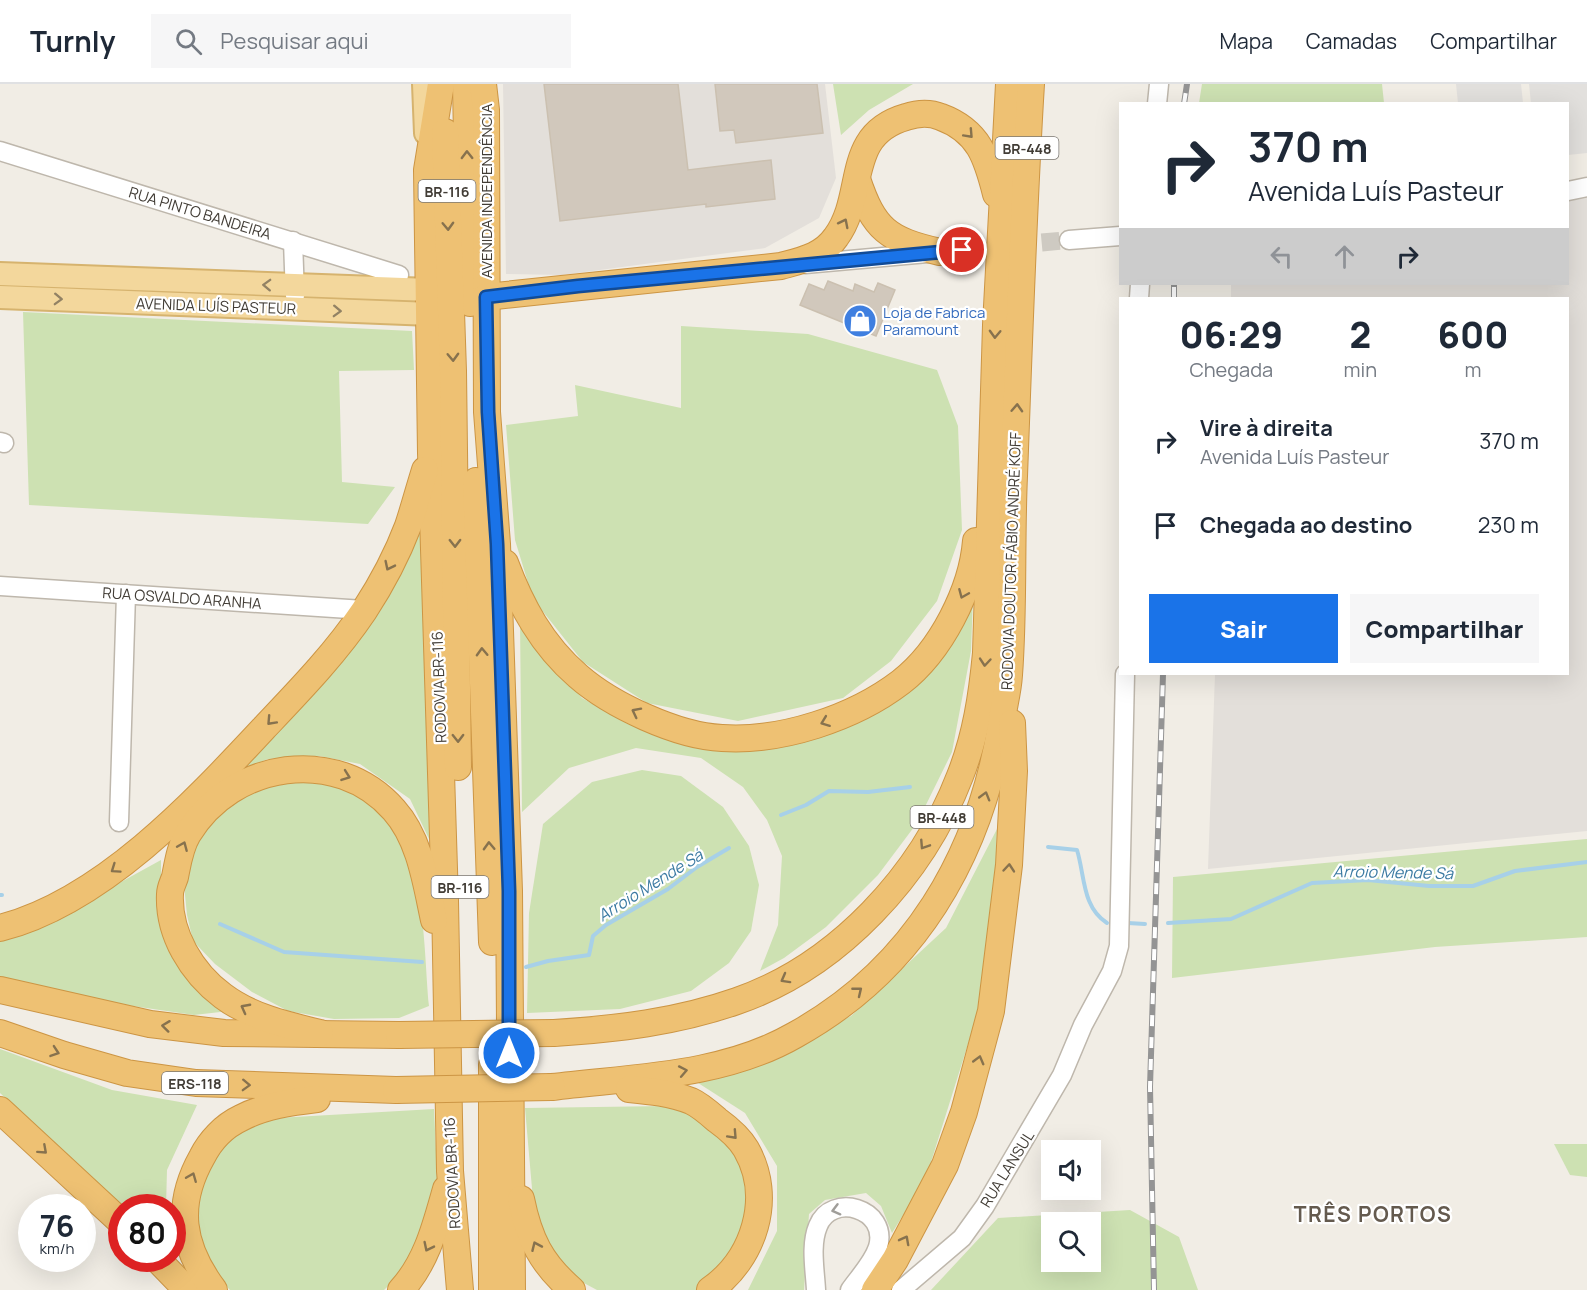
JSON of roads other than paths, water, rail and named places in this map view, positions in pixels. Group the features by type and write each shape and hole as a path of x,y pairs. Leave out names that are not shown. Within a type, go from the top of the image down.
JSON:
{"highway":[{"name":"BR-116","path":"427,170 442,84"},
{"name":"RODOVIA BR-116","path":"442,84 453,371 465,1290"},
{"name":"BR-116","path":"466,84 472,356 492,947 502,1162 492,1290"},
{"name":"AVENIDA INDEPENDÊNCIA","path":"484,84 488,253 486,297 488,412 497,544 509,891 502,1162"},
{"name":"RODOVIA DOUTOR FÁBIO ANDRÉ KOFF","path":"320,1033 399,1035 554,1033 641,1026 738,1001 802,969 835,945 866,919 897,884 924,847 945,810 960,776 972,739 981,696 986,652 1001,212 1009,84"},
{"name":"RODOVIA DOUTOR FÁBIO ANDRÉ KOFF","path":"396,1090 552,1088 676,1073 722,1064 759,1052 794,1036 831,1012 864,986 914,936 951,879 984,802 996,755 1009,677 1023,213 1030,84"},
{"path":"486,297 782,266 812,257 836,238 846,220 860,158 866,146 879,131 894,120 917,114 935,115 969,131 982,150 990,170 1001,212"},
{"name":"RODOVIA BR-116","path":"427,170 431,302 431,453 450,1171 460,1290"},
{"path":"857,178 870,214 888,234 910,245 951,251"},
{"path":"0,928 61,904 148,845 242,752 331,657 364,610 385,574 408,526 431,453"},
{"path":"497,544 518,597 536,630 558,657 579,677 610,699 640,716 682,730 722,738 772,735 816,725 859,708 902,681 927,656 949,623 966,591 976,549 980,496 991,478"},
{"name":"BR-448","path":"875,1290 895,1260 945,1165 964,1112 991,1011 1010,865 1014,771 1009,677"},
{"path":"320,1033 269,1020 223,996 202,978 186,955 175,931 170,892 179,854 188,834 220,798 260,775 284,769 311,768 335,772 357,780 395,810 413,840 423,870 446,971"},
{"path":"0,990 150,1024 224,1033 320,1033"},
{"name":"ERS-118","path":"0,1033 127,1073 196,1083 396,1090"},
{"path":"584,1083 663,1093 693,1102 732,1132 745,1149 757,1183 759,1205 756,1228 744,1253 729,1275 710,1290"},
{"path":"214,1290 200,1271 190,1247 185,1194 205,1150 219,1134 239,1118 265,1108 295,1102 396,1090"},
{"path":"0,1110 108,1211"},
{"path":"502,1162 510,1290"},
{"path":"502,1162 536,1249 552,1273 572,1290"},
{"path":"401,1290 421,1261 433,1237 450,1171"},
{"path":"170,1272 187,1290"}],"main road":[{"name":"RODOVIA BR-116","path":"424,84 427,170"},
{"name":"AVENIDA LUÍS PASTEUR","path":"8,274 295,286 431,302"},
{"path":"7,297 8,274"},
{"name":"AVENIDA LUÍS PASTEUR","path":"7,297 296,309 431,302"}],"street":[{"path":"1157,102 1159,84"},
{"name":"RUA PINTO BANDEIRA","path":"0,151 399,275"},
{"path":"1569,191 1587,187"},
{"path":"1069,240 1119,236"},
{"path":"293,241 296,309"},
{"path":"782,266 951,251"},
{"name":"RUA OSVALDO ARANHA","path":"0,586 364,610"},
{"path":"119,822 126,594"},
{"name":"RUA LANSUL","path":"901,1290 962,1238 985,1206 1062,1075 1083,1025 1113,971 1119,946 1125,675"},
{"path":"816,1290 814,1252 818,1224 825,1214 844,1208 857,1208 869,1214 877,1224 878,1245 874,1256 850,1290"}],"waterway":[{"name":"Arroio Mende Sá","path":"781,815 806,805 829,791 868,792 910,787"},
{"name":"Arroio Mende Sá","path":"1048,847 1077,850 1089,900 1099,916 1107,923"},
{"name":"Arroio Mende Sá","path":"526,967 589,955 593,936 606,925 668,889 697,867 729,848"},
{"name":"Arroio Mende Sá","path":"1168,923 1231,919 1312,883 1368,880 1429,886 1473,886 1515,871 1587,862"},
{"name":"Arroio Mende Sá","path":"1128,923 1145,924"},
{"name":"Arroio Mende Sá","path":"220,924 284,952 422,962"}],"tunnel":[{"path":"961,250 1069,240"}],"railway":[{"path":"1184,102 1187,84"},
{"path":"1174,285 1174,297"},
{"path":"1154,1290 1150,1087 1163,675"}],"place":[{"name":"Loja de Fabrica Paramount","path":"860,321"}],"district":[{"name":"TRÊS PORTOS","path":"1373,1214"}]}
